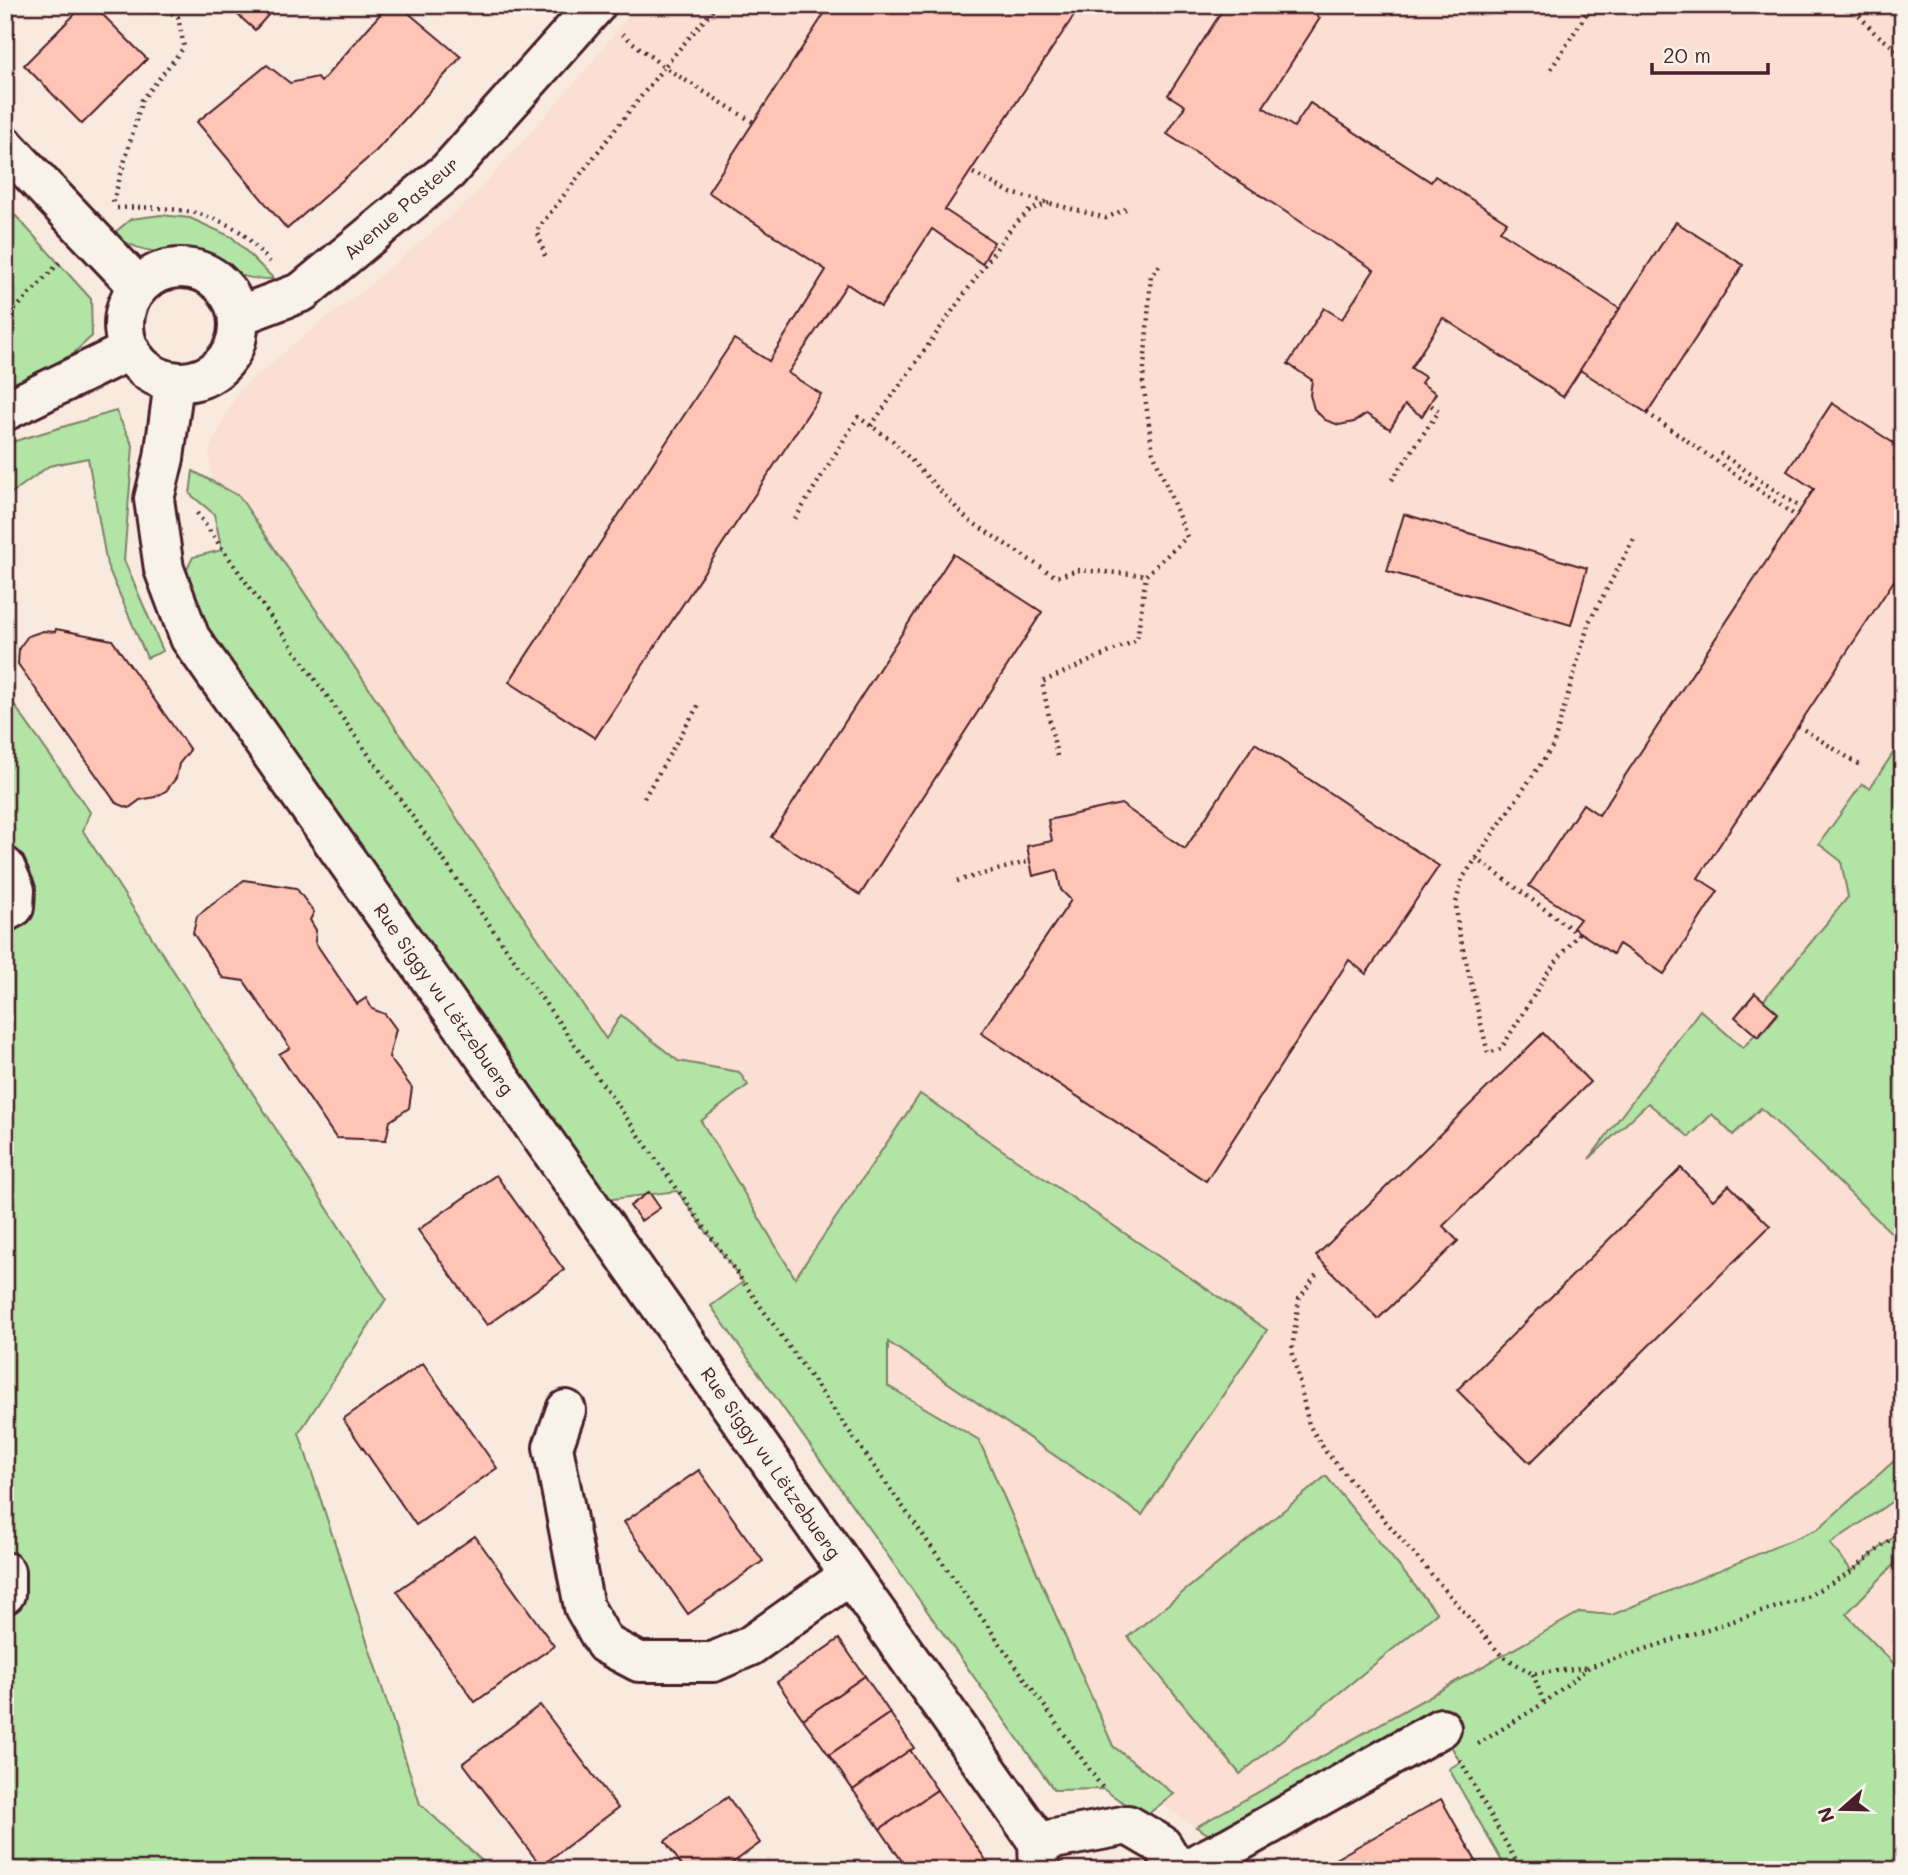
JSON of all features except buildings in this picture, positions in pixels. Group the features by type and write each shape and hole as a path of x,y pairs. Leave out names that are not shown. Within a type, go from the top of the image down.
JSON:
{"street":[{"name":"Avenue Pasteur","path":"238,316 302,292 448,171 607,18"},
{"path":"5,146 138,286"},
{"path":"172,268 194,269 214,278 230,295 238,316 237,337 229,356 215,371 196,381 174,382 156,377 141,366 130,350 125,334 124,317 138,286 151,276 172,268"},
{"path":"5,411 130,350"},
{"name":"Rue Siggy vu Lëtzebuerg","path":"174,382 164,458 154,499 164,569 190,638 850,1575 1038,1856 1128,1825"},
{"path":"5,867 15,890 15,907 5,912"},
{"name":"Rue Siggy vu Lëtzebuerg","path":"566,1410 553,1447 584,1606 605,1644 639,1662 713,1662 750,1646 850,1575"},
{"path":"5,1572 5,1594"},
{"path":"1184,1870 1449,1742"},
{"path":"1128,1825 1162,1844 1177,1870"}],"path":[{"path":"157,5 178,17 184,47 142,100 111,208 156,206 199,213 239,232 273,264"},
{"path":"545,256 537,230 664,67 717,5"},
{"path":"1551,69 1592,5"},
{"path":"1850,5 1874,32 1903,55"},
{"path":"607,18 664,67 753,121"},
{"path":"973,173 1011,193 1106,218 1128,208"},
{"path":"871,426 1011,228 1030,210 1049,203"},
{"path":"5,320 66,256"},
{"path":"1056,756 1042,682 1137,640 1146,575 1187,537 1153,452 1143,383 1151,275 1162,263"},
{"path":"1392,480 1440,411 1429,404"},
{"path":"1647,413 1796,516"},
{"path":"795,519 858,417 893,441 967,519 1056,577 1078,570 1146,575"},
{"path":"1720,453 1801,508"},
{"path":"154,499 198,513 230,562 1128,1825"},
{"path":"1476,858 1578,934 1548,972 1501,1049 1488,1053 1458,928 1456,903 1462,878 1553,746 1589,622 1634,539"},
{"path":"644,797 699,704"},
{"path":"1798,726 1863,767"},
{"path":"957,881 1030,861"},
{"path":"1316,1275 1299,1299 1292,1350 1309,1425 1326,1452 1501,1655 1532,1674 1544,1703"},
{"path":"1532,1674 1589,1667 1805,1598 1852,1571 1903,1530"},
{"path":"1521,1870 1449,1742 1544,1703 1589,1667"}],"shaded area":[{"path":"637,5 1903,5 1903,738 1870,788 1863,784 1819,844 1841,861 1849,897 1764,1000 1778,1013 1744,1049 1699,1010 1593,1155 1648,1103 1712,1114 1733,1134 1761,1108 1903,1244 1903,1453 1818,1529 1612,1615 1580,1612 1196,1827 1098,1762 214,514 209,450 237,393 471,199 591,64"},
{"path":"1903,1494 1903,1529 1852,1571 1830,1544"},
{"path":"1903,1555 1903,1673 1846,1614"}],"green space":[{"path":"161,215 190,218 232,237 274,279 241,275 197,251 154,251 140,248 113,234 131,219"},
{"path":"16,216 91,299 92,336 75,352 78,359 5,392 5,227"},
{"path":"116,411 133,446 124,560 163,651 147,658 107,565 88,458 49,466 5,498 5,444"},
{"path":"193,471 239,496 606,1039 621,1015 678,1061 739,1072 748,1085 701,1121 795,1278 920,1094 1267,1330 1142,1515 888,1342 888,1386 979,1440 1113,1746 1174,1794 1144,1817 1103,1789 1054,1790 711,1306 743,1282 677,1191 605,1200 213,642 184,575 193,557 222,550 214,514 190,494"},
{"path":"5,692 90,812 83,831 386,1299 299,1433 420,1804 492,1870 5,1870"},
{"path":"1903,738 1903,1244 1761,1108 1733,1135 1712,1114 1689,1137 1648,1103 1589,1159 1700,1010 1743,1048 1755,1034 1759,1037 1778,1014 1763,1001 1848,897 1841,861 1819,844 1862,784 1870,788"},
{"path":"1903,1453 1903,1494 1830,1544 1852,1571 1903,1529 1903,1555 1846,1614 1903,1673 1903,1870 1507,1870 1449,1769 1460,1762 1441,1728 1230,1847 1196,1827 1580,1612 1612,1615 1818,1529"},
{"path":"1326,1476 1437,1613 1240,1774 1128,1637"}]}
